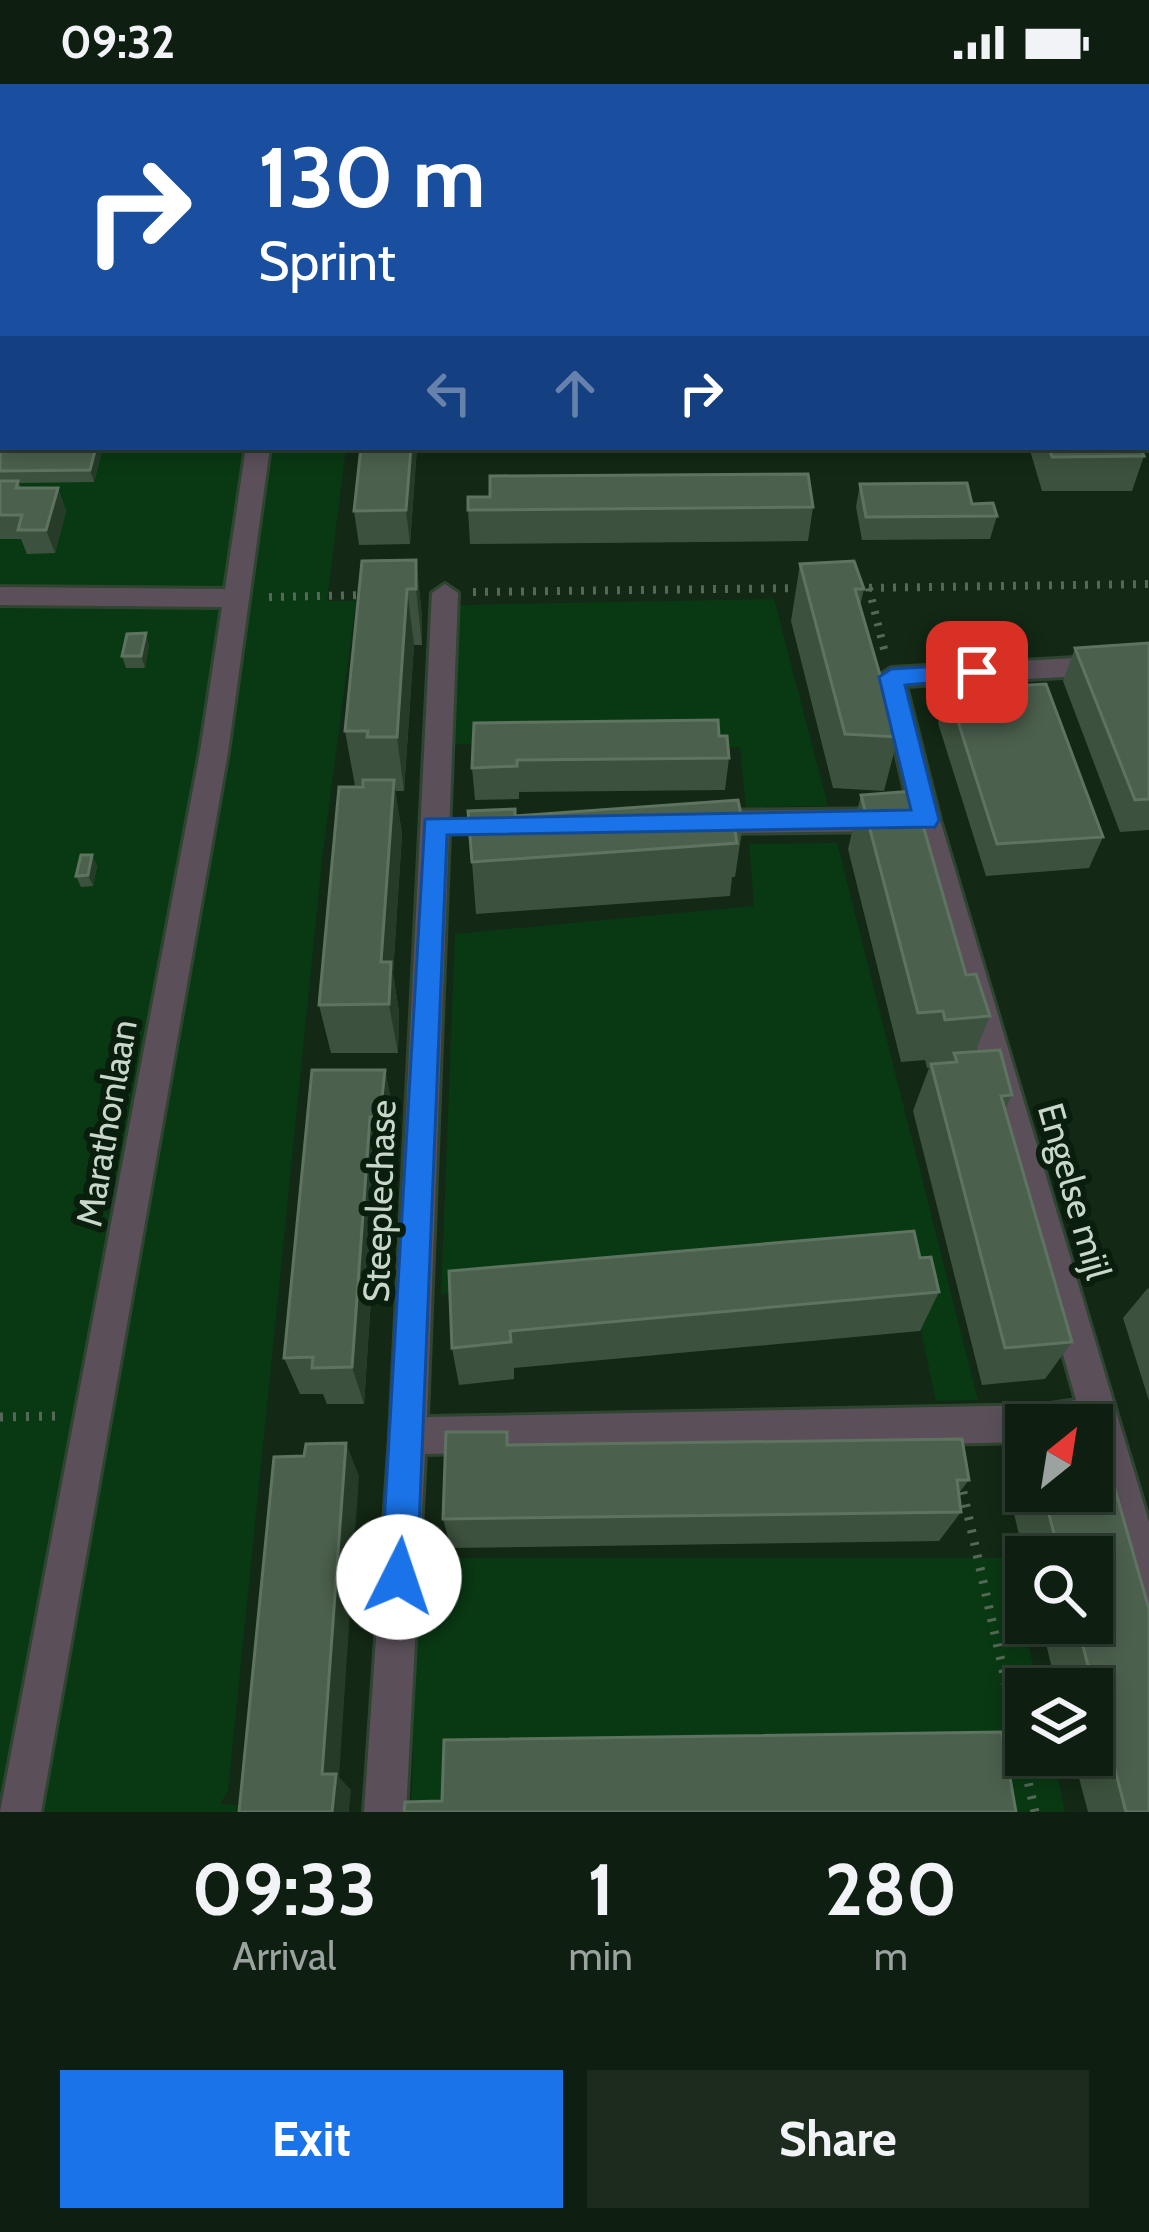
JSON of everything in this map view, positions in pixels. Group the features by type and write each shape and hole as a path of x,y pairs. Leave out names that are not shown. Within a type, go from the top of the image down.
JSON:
{"street":[{"name":"Marathonlaan","path":"20,1812 214,752 258,450"},
{"name":"Steeplechase","path":"385,1812 446,825 445,593"},
{"path":"0,596 234,598"},
{"path":"891,677 1149,663"},
{"name":"Engelse mijl","path":"891,677 926,820 1096,1404"},
{"path":"669,823 926,820"},
{"path":"408,1436 1005,1423"},
{"name":"Engelse mijl","path":"1113,1462 1149,1587"}],"path":[{"path":"845,588 1149,584"},
{"path":"234,598 821,588"},
{"path":"868,588 891,677"},
{"path":"0,1417 92,1416"},
{"path":"950,1424 1034,1812"}],"green space":[{"path":"0,450 346,450 327,601 356,601 323,851 228,1791 220,1804 262,1806 262,1812 0,1812"},
{"path":"774,599 828,806 746,807 740,747 451,744 459,605"},
{"path":"837,843 978,1400 936,1401 906,1260 441,1294 455,934 754,906 749,844"},
{"path":"419,1558 1005,1558 1005,1644 1028,1644 1034,1668 1005,1668 1005,1776 1057,1776 1065,1812 411,1812"}],"building":[{"path":"0,450 95,450 90,470 0,471"},
{"path":"361,450 411,450 406,510 354,511"},
{"path":"1050,450 1141,450 1144,456 1052,457"},
{"path":"808,474 813,507 468,510 468,497 490,497 490,476"},
{"path":"0,481 18,481 16,488 58,488 46,530 18,530 22,515 0,515"},
{"path":"967,483 972,504 993,503 997,516 866,517 860,484"},
{"path":"416,560 416,589 407,589 397,737 345,731 362,561"},
{"path":"854,561 864,589 855,589 898,737 845,734 800,564"},
{"path":"146,633 141,656 122,656 127,634"},
{"path":"1149,643 1149,799 1135,800 1075,648"},
{"path":"1046,684 1103,837 997,844 948,690"},
{"path":"718,720 719,736 727,736 729,758 517,760 517,766 472,768 474,723"},
{"path":"363,780 394,780 381,962 391,962 389,1004 319,1005 339,787 363,787"},
{"path":"913,791 966,975 976,974 990,1016 945,1020 943,1011 918,1013 861,795"},
{"path":"738,800 743,824 734,825 737,843 472,862 468,811 515,809 515,816"},
{"path":"81,855 92,855 88,875 76,876"},
{"path":"1000,1050 1012,1095 1001,1096 1072,1342 1005,1348 931,1064 957,1062 954,1053"},
{"path":"312,1070 385,1070 380,1116 370,1117 352,1367 312,1368 313,1357 284,1358"},
{"path":"914,1231 920,1258 931,1257 939,1292 510,1331 511,1342 452,1348 449,1271"},
{"path":"446,1432 507,1432 507,1445 962,1439 969,1480 957,1480 961,1512 443,1519"},
{"path":"346,1443 322,1774 336,1774 332,1812 239,1812 274,1457 304,1456 306,1444"},
{"path":"1113,1482 1149,1609 1149,1812 1126,1812 1113,1762 1113,1668 1089,1668 1082,1644 1113,1644 1113,1536 1055,1536 1048,1512 1113,1512"},
{"path":"1002,1732 1005,1776 1010,1776 1016,1812 404,1812 405,1802 442,1801 444,1740"}],"route":[{"path":"399,1577 434,826 926,820 891,677 977,672"}]}
